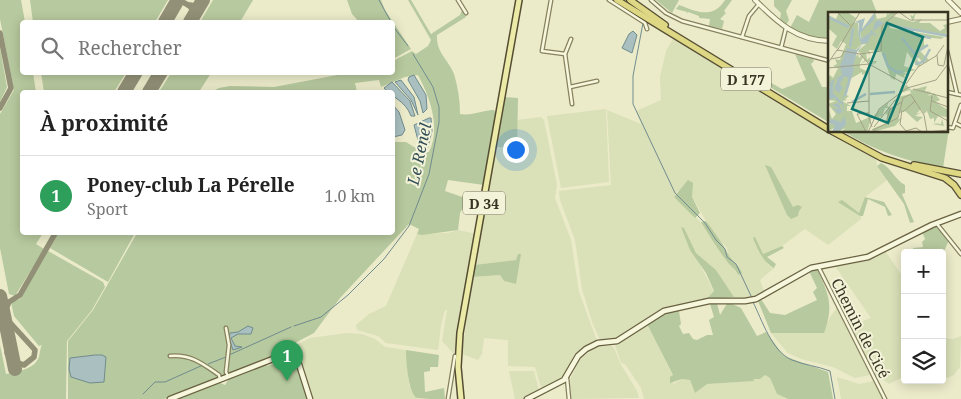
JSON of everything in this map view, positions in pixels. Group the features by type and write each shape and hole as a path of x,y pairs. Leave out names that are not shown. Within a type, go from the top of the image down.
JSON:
{"highway":[{"name":"D 177","path":"616,0 828,128"},
{"name":"D 177","path":"623,0 828,128"},
{"path":"630,0 669,28"},
{"name":"D 177","path":"835,132 868,151 906,166 961,174"},
{"path":"840,132 883,154 940,171 961,174"},
{"path":"906,166 945,178 954,185 961,195"}],"main road":[{"name":"D 34","path":"461,398 458,367 460,333 520,0"},
{"path":"527,399 567,378 578,356 586,349 598,343 617,341 664,311 709,301 753,300 818,266 868,257 936,223 961,214"},
{"path":"170,399 227,374 288,352 293,353 297,358 310,399"}],"street":[{"path":"458,0 466,13"},
{"path":"551,0 542,51 565,54"},
{"path":"609,0 645,23 647,29"},
{"path":"652,0 666,13 682,21 828,60"},
{"path":"948,0 961,13"},
{"path":"742,37 749,16 757,2 786,28 813,40 828,41"},
{"path":"948,22 961,19"},
{"path":"781,48 786,28"},
{"path":"571,39 565,54 572,104"},
{"path":"948,55 959,94"},
{"path":"570,86 598,81"},
{"path":"948,128 953,128 961,105"},
{"path":"955,124 961,126"},
{"path":"936,223 961,254"},
{"name":"Chemin de Cicé","path":"818,266 885,399"},
{"path":"226,328 229,345 227,374"},
{"path":"170,356 180,355 202,361 220,377"},
{"path":"448,399 455,356"},
{"path":"567,378 569,399"}],"green space":[{"path":"0,0 21,0 25,20 20,20 20,75 33,75 36,90 20,90 20,235 42,235 36,244 44,249 15,296 9,294 0,248 0,114 14,90 0,19"},
{"path":"30,0 168,0 156,20 33,20"},
{"path":"213,0 253,0 241,20 201,20"},
{"path":"347,0 381,0 392,20 357,20 352,14"},
{"path":"408,0 411,0 431,34 460,15 462,10 466,17 437,35 438,47 452,69 457,84 460,114 494,110 497,115 484,185 448,180 445,191 468,199 460,213 458,230 422,235 417,234 419,229 409,224 340,298 314,333 293,344 289,350 164,399 68,399 68,341 93,310 136,235 395,235 395,142 406,142 422,152 429,152 434,133 433,113 418,75 405,77 381,87 379,80 355,83 357,90 215,90 230,86 274,87 337,75 395,75 395,60 412,51 416,54 428,46 431,40"},
{"path":"656,0 679,0 672,13"},
{"path":"725,0 732,0 724,11 726,13 720,19 724,21 722,29 709,26 710,19 699,18 699,16 676,9 679,5 696,11 708,12 720,6"},
{"path":"774,0 792,0 786,11 789,20 786,25 780,19 781,13 774,6"},
{"path":"819,0 872,0 877,12 828,12 828,39 805,35 790,28 797,15 809,22"},
{"path":"395,25 411,49 395,58"},
{"path":"674,37 830,134 876,158 877,166 887,180 865,197 861,208 861,219 828,245 805,229 782,246 763,254 768,265 774,268 760,280 765,293 751,299 735,299 716,270 696,253 684,228 681,227 714,292 706,300 657,311 613,341 604,342 600,340 592,322 582,289 575,240 560,200 559,191 611,185 607,110 641,124 636,111 661,100 660,77 666,51","holes":["678,191 692,197 715,236 727,248 728,255 738,265 738,275 701,222 674,197"]},
{"path":"0,48 7,87 0,102"},
{"path":"795,54 813,59 814,61 811,64 822,87 828,87 828,122 755,78 757,75 782,89 806,80"},
{"path":"41,75 125,75 115,90 44,90"},
{"path":"170,75 210,75 200,90 160,90"},
{"path":"505,97 518,98 517,148 497,147"},
{"path":"606,109 609,182 561,188 547,116"},
{"path":"541,117 544,120 557,185 555,198 571,240 579,292 597,341 574,354 564,378 549,386 541,387 535,367 508,366 508,340 484,338 482,354 478,360 462,354 472,277 500,275 504,281 516,284 520,254 516,260 474,265 497,147 517,148 517,120"},
{"path":"949,129 943,168 891,154 845,132 948,132"},
{"path":"881,163 888,167 898,180 905,185 905,193 902,194 914,222 910,223 904,204 877,166"},
{"path":"765,165 771,167 793,207 798,205 802,207 798,216 791,219 787,215"},
{"path":"688,180 693,183 692,197 700,213 695,218 674,197"},
{"path":"865,197 884,202 892,215 888,216 885,207 868,199 863,216 838,202 842,200 859,213"},
{"path":"706,221 742,273 738,275 719,251 701,222"},
{"path":"937,225 949,240 945,249 913,249 923,247 922,242 925,239 922,232"},
{"path":"681,227 684,228 696,253 716,270 734,297 706,300 714,291 706,273 690,250"},
{"path":"458,230 476,234 454,354 442,341 447,310 445,310 441,325 438,350 386,343 378,336 357,330 356,325 369,314 386,306 417,234 448,233"},
{"path":"57,235 134,235 108,282 50,248"},
{"path":"755,237 763,254 782,246 784,248 767,257 776,264 774,268 761,255 753,238"},
{"path":"48,251 103,282 105,287 92,310 67,341 66,399 0,399 0,345 6,374 30,367 39,357 42,345 39,346 14,316 11,302 20,299"},
{"path":"885,251 901,274 901,378 889,384 875,374 849,322 857,323 871,318 835,266 867,260"},
{"path":"518,254 521,254 516,284 504,281 500,275 472,277 474,265 516,260"},
{"path":"817,269 829,300 829,315 824,333 771,333 758,301 761,299 770,313 785,315 817,300 813,292 817,288 809,271"},
{"path":"728,302 741,308 757,336 766,332 784,356 828,372 833,399 788,399 777,394 770,378 765,375 760,379 753,379 754,381 707,384 695,393 690,380 682,379 670,383 670,377 673,375 647,324 663,313 673,309 675,313 676,307 691,307 679,311 681,324 679,326 683,334 689,333 693,339 697,340 707,335 713,335 709,320 714,317 710,304 717,303 720,315"},
{"path":"837,308 870,375 855,378 833,367 801,359 788,353 771,333 823,333 830,317"},
{"path":"647,324 673,376 673,384 682,379 690,380 695,393 706,384 753,381 753,379 760,379 765,375 770,378 777,394 788,399 644,399 641,388 625,364 621,363 615,345"},
{"path":"347,333 362,334 375,339 385,347 406,350 409,385 414,396 418,399 312,399 296,345 310,338"},
{"path":"961,336 960,367 954,375 946,378 946,338 953,339"},
{"path":"597,346 612,346 639,398 571,399 570,380 579,360"},
{"path":"406,350 439,355 438,367 430,367 430,371 424,372 425,392 444,388 445,399 417,398 414,395 408,376"},
{"path":"294,356 307,399 174,399 218,382 225,385 230,377 266,363 267,366"},
{"path":"509,371 534,371 539,391 523,399 515,399"},
{"path":"837,377 859,384 874,381 883,399 841,399"}],"shaded area":[{"path":"633,31 637,35 632,53 622,48 629,34"},
{"path":"414,75 426,95 427,109 423,113 420,101 408,80 409,77"},
{"path":"401,80 414,97 418,115 411,100 395,82"},
{"path":"392,82 410,101 415,116 411,116 405,106 395,97 395,90 386,90 384,88"},
{"path":"395,107 399,112 405,130 402,135 395,137"},
{"path":"431,118 432,131 427,150 419,144 414,125"},
{"path":"248,326 253,328 251,334 238,334 231,338 235,346 242,347 233,350 229,339 230,333 238,332"},
{"path":"95,355 106,357 104,382 90,383 71,377 69,369 70,358"}],"waterway":[{"name":"Le Renel","path":"379,0 390,20"},
{"path":"643,23 633,76 633,104 675,193 705,223 716,240 725,249 727,257 736,264 752,298"},
{"name":"Le Renel","path":"395,29 408,46"},
{"name":"Le Renel","path":"294,326 321,317 348,295 384,259 409,226 429,174 439,122 439,107 433,87 413,54"},
{"path":"753,302 768,335 785,356 797,362 830,371 835,399"},
{"name":"Le Renel","path":"229,355 291,327"},
{"name":"Le Renel","path":"208,364 226,357"},
{"name":"Le Renel","path":"143,394 155,382 165,382 203,365"}],"taxiway":[{"path":"178,0 191,8 192,18"},
{"path":"190,5 195,6 201,2"},
{"path":"0,33 11,88 0,108"},
{"path":"6,318 4,313 9,302 20,295 54,235"},
{"path":"4,316 35,350 34,357 24,365 11,361 7,353 9,343"}],"runway":[{"path":"191,20 203,0"},
{"path":"166,20 176,3"},
{"path":"125,90 134,75"},
{"path":"150,90 159,75"},
{"path":"0,296 15,369"}],"place":[{"name":"Poney-club La Pérelle","path":"287,381"}]}
